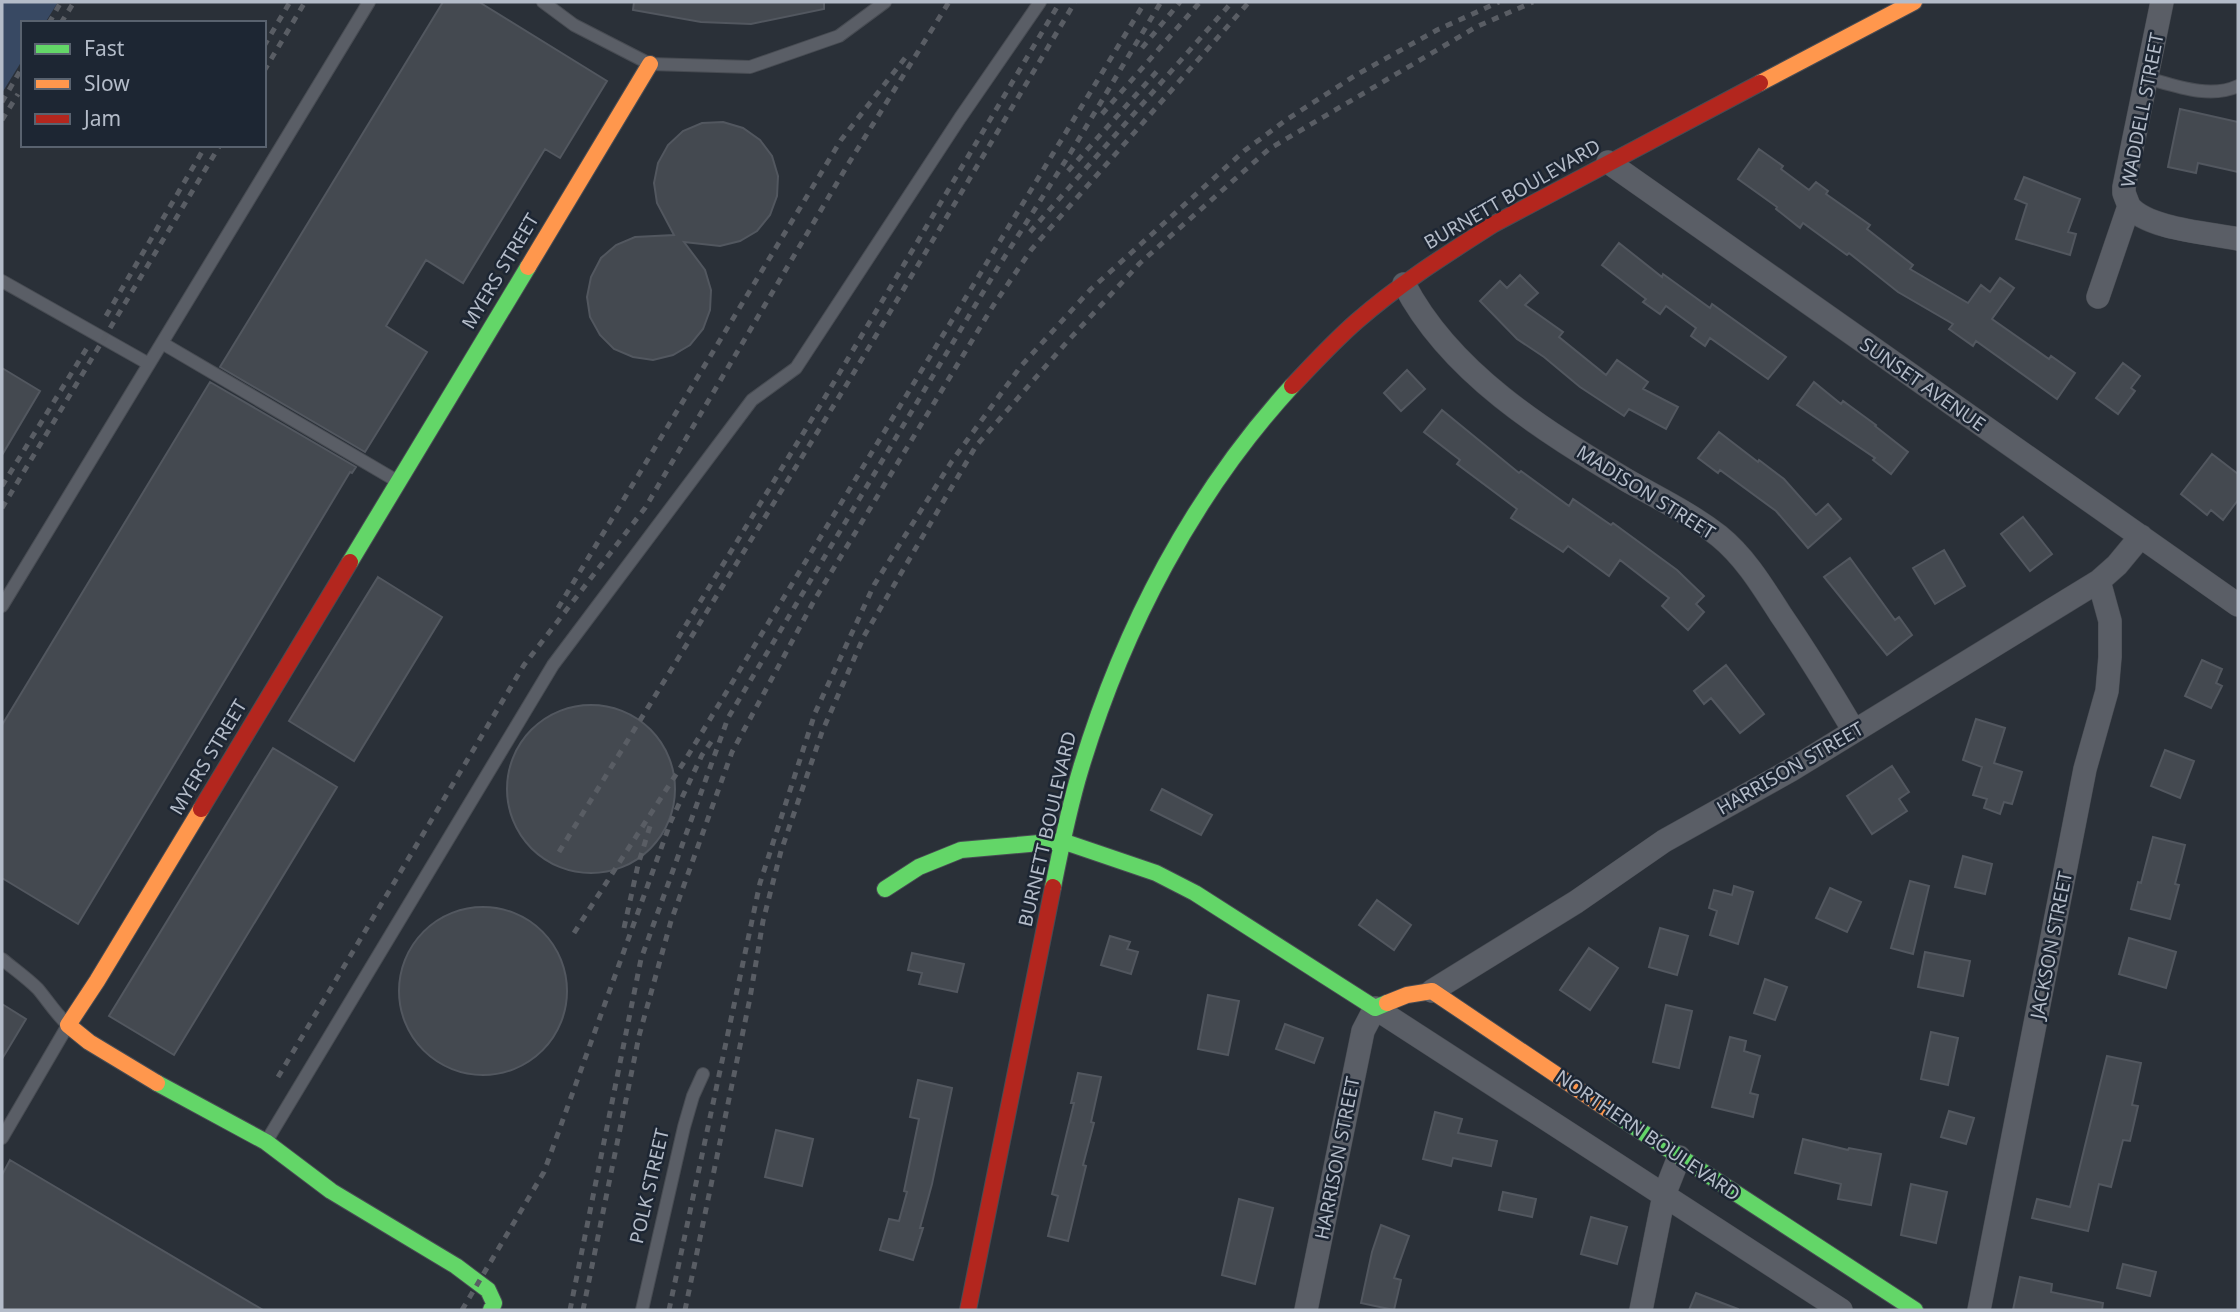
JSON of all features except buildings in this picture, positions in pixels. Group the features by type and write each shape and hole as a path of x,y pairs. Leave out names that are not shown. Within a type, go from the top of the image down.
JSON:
{"street":[{"name":"BURNETT BOULEVARD","path":"968,1310 1062,841 1080,768 1113,672 1149,595 1196,510 1253,431 1341,336 1433,262 1494,224 1608,162 1914,2"},
{"name":"WADDELL STREET","path":"2098,297 2129,205 2124,187 2162,2"},
{"name":"MYERS STREET","path":"68,1026 650,64"},
{"name":"SUNSET AVENUE","path":"1608,162 2238,605"},
{"path":"2129,205 2139,216 2159,224 2238,239"},
{"name":"MADISON STREET","path":"1404,284 1443,343 1503,398 1535,422 1696,521 1730,546 1768,594 1854,732"},
{"name":"HARRISON STREET","path":"1432,991 1576,902 1664,841 1791,770 2099,581 2117,565 2141,536"},
{"name":"JACKSON STREET","path":"1979,1310 2085,769 2107,691 2111,634 2099,581"},
{"path":"885,889 919,867 961,850 1062,841"},
{"name":"NORTHERN BOULEVARD","path":"1062,841 1156,873 1195,893 1841,1310"},
{"path":"1375,1008 1407,995 1432,991"},
{"name":"NORTHERN BOULEVARD","path":"1432,991 1679,1157 1915,1310"},
{"name":"HARRISON STREET","path":"1306,1310 1363,1031 1375,1008"},
{"path":"68,1026 89,1042 160,1085 266,1142 331,1191 456,1266 488,1290 494,1303 491,1310"},
{"path":"1641,1310 1664,1195 1679,1157"}],"lane":[{"path":"2,606 369,2"},
{"path":"542,2 574,25 650,64 750,67 839,36 885,2"},
{"path":"266,1142 553,665 751,400 796,368 960,118 1040,2"},
{"path":"2147,78 2189,89 2225,92 2238,86"},
{"path":"2,281 149,364"},
{"path":"162,344 398,482"},
{"path":"2,959 40,992 68,1026 2,1138"},
{"name":"POLK STREET","path":"642,1310 684,1127 703,1074"}],"water":[{"path":"2,2 58,2 46,21 21,21 21,62 2,93"}],"railway":[{"path":"50,21 61,2"},
{"path":"62,21 74,2"},
{"path":"266,43 290,2"},
{"path":"266,68 305,2"},
{"path":"278,1077 524,665 645,508 847,166 949,2"},
{"path":"678,638 818,409 1060,2"},
{"path":"559,852 850,379 1075,2"},
{"path":"574,933 684,762 1145,2"},
{"path":"570,1310 641,959 728,718 997,269 1161,2"},
{"path":"1142,48 1180,2"},
{"path":"1102,114 1200,2"},
{"path":"1030,232 1232,2"},
{"path":"583,1310 639,1036 671,921 732,752 815,599 993,306 1031,250 1249,2"},
{"path":"669,1310 760,883 815,713 874,585 952,461 1021,366 1091,289 1244,151 1356,75 1437,30 1499,2"},
{"path":"685,1310 750,998 763,921 781,851 822,732 864,636 976,446 1140,263 1269,149 1476,27 1533,2"},
{"path":"558,608 841,140 905,58"},
{"path":"2,102 21,69"},
{"path":"1068,171 1159,69"},
{"path":"2,120 18,94"},
{"path":"106,316 205,147"},
{"path":"2,508 219,147"},
{"path":"2,486 90,343"},
{"path":"462,1310 544,1172 671,821 702,755 715,736"},
{"path":"624,928 638,865 651,823"}],"traffic: fast":[{"path":"350,562 528,267"},
{"path":"1053,887 1081,768 1098,716 1140,615 1165,565 1223,472 1292,386"},
{"path":"885,889 919,867 961,850 1062,841 1156,873 1195,893 1375,1008 1387,1003"},
{"path":"157,1083 266,1142 331,1191 456,1266 488,1290 494,1303 491,1310"},
{"path":"1613,1113 1915,1310"}],"traffic: slow":[{"path":"1760,83 1914,2"},
{"path":"528,267 650,64"},
{"path":"157,1083 89,1042 68,1025 201,809"},
{"path":"1387,1003 1407,995 1432,991 1613,1113"}],"traffic: jam":[{"path":"1292,386 1340,336 1373,307 1494,224 1760,83"},
{"path":"201,809 350,562"},
{"path":"968,1310 1053,887"}]}
